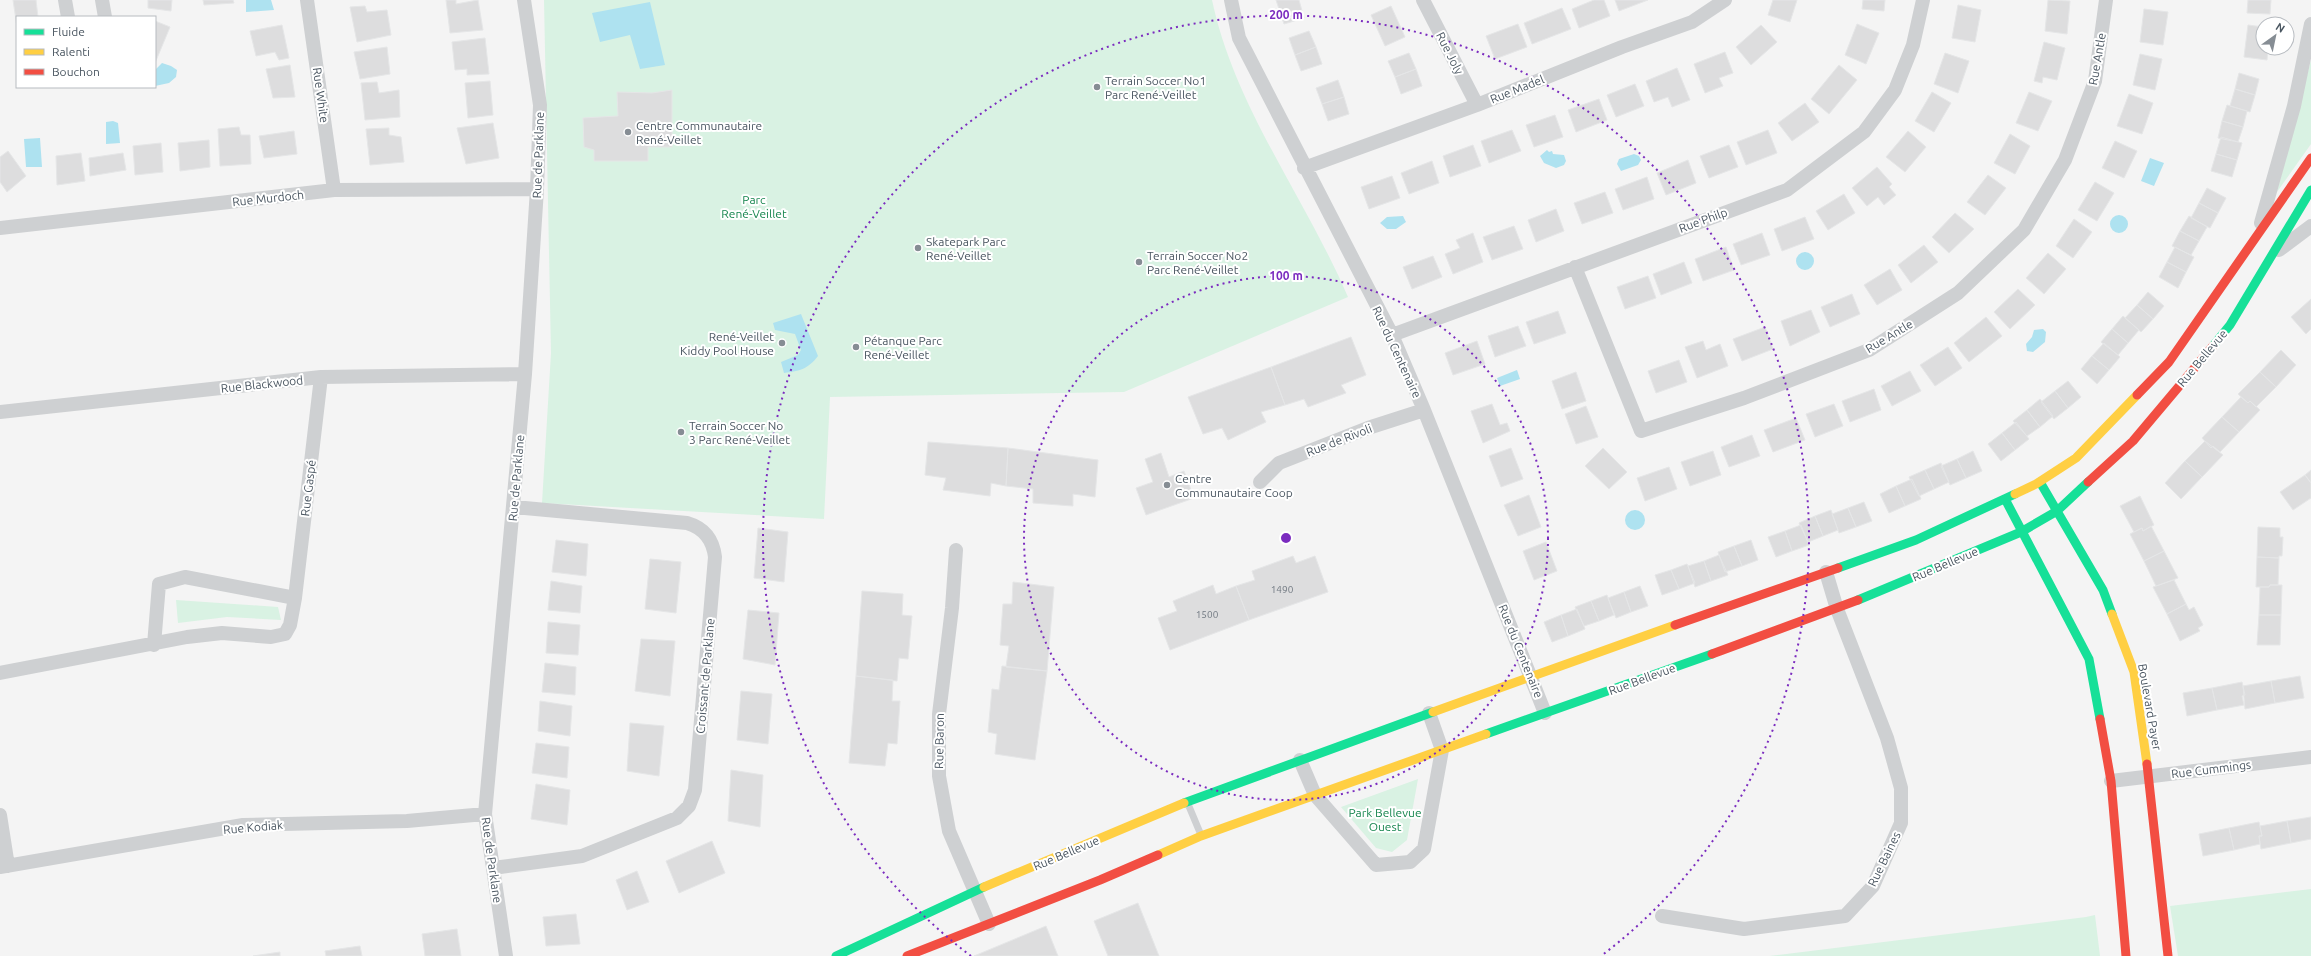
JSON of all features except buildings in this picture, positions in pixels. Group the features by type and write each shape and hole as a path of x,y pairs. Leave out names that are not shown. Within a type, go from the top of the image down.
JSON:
{"street":[{"path":"65,0 68,16"},
{"path":"102,0 105,16"},
{"name":"Rue White","path":"307,0 334,190"},
{"name":"Rue de Parklane","path":"506,956 485,814 514,507 525,374 537,189 540,105 524,0"},
{"name":"Rue du Centenaire","path":"1231,0 1239,38 1304,168 1392,335 1424,410 1545,713"},
{"name":"Rue Joly","path":"1423,0 1477,105"},
{"name":"Rue Madel","path":"1304,168 1477,105 1622,47 1692,22 1725,0"},
{"name":"Rue Philp","path":"1392,335 1787,190 1864,132 1895,90 1912,45 1923,0"},
{"name":"Rue Antle","path":"1575,268 1641,431 1744,398 1869,350 1958,293 2024,230 2065,160 2095,81 2106,0"},
{"name":"Rue Bellevue","path":"2257,237 2294,106 2311,24"},
{"name":"Rue Bellevue","path":"836,956 975,892 1187,802 1530,676 1916,540 2040,482 2076,458 2169,362 2311,158"},
{"name":"Rue Murdoch","path":"0,228 334,190 537,189"},
{"name":"Rue Bellevue","path":"907,956 1100,880 1201,836 1837,609 2021,532 2057,511 2133,441 2230,324 2311,190"},
{"path":"2272,255 2311,226"},
{"name":"Rue Blackwood","path":"0,412 321,378 525,374"},
{"name":"Rue Gaspé","path":"0,673 187,638 222,633 271,637 285,634 290,625 295,598 321,378"},
{"name":"Rue de Rivoli","path":"1260,482 1279,463 1424,410"},
{"name":"Boulevard Payer","path":"2040,482 2103,590 2134,672 2149,777 2168,956"},
{"path":"2005,499 2089,660 2111,781 2126,956"},
{"name":"Croissant de Parklane","path":"493,868 582,856 677,818 687,809 695,790 715,557 714,547 708,536 699,528 687,523 514,507"},
{"name":"Rue Baron","path":"956,550 952,608 939,714 939,776 949,831 989,924"},
{"name":"Rue Baines","path":"1662,916 1744,929 1845,916 1872,886 1901,823 1901,788 1887,738 1837,609 1826,572"},
{"path":"154,645 159,584 184,577 295,598"},
{"path":"1300,760 1315,795 1376,865 1410,862 1424,848 1442,750 1429,713"},
{"name":"Rue Cummings","path":"2111,781 2311,757"},
{"path":"0,814 4,867"},
{"name":"Rue Kodiak","path":"4,867 244,825 407,821 485,814"}],"lane":[{"path":"1187,802 1201,836"}],"green space":[{"name":"Parc René-Veillet","path":"544,0 1212,0 1223,40 1237,78 1272,152 1331,260 1348,297 1124,392 830,397 824,519 542,503 551,353"},
{"path":"2311,60 2311,144 2277,192"},
{"path":"176,600 278,607 281,620 227,617 178,623"},
{"name":"Park Bellevue Ouest","path":"1418,779 1407,840 1392,852 1376,848 1341,807"},
{"path":"2311,889 2311,956 2178,956 2170,906"},
{"path":"2095,915 2100,956 1769,956 2086,917"}],"water":[{"path":"246,0 271,0 274,10 246,12"},
{"path":"650,2 665,65 640,69 630,35 600,42 592,13"},
{"path":"162,63 171,66 177,70 176,77 169,83 156,86 156,69"},
{"path":"113,121 118,123 120,143 106,144 106,122"},
{"path":"40,138 42,167 26,167 24,139"},
{"path":"1547,150 1549,152 1552,151 1553,154 1564,155 1566,161 1564,165 1556,168 1544,163 1540,156"},
{"path":"1634,154 1639,156 1641,160 1638,165 1621,171 1617,164 1619,159"},
{"path":"2150,158 2164,163 2154,186 2141,181"},
{"path":"2115,215 2123,215 2128,220 2126,231 2123,233 2115,233 2110,228 2110,220"},
{"path":"1403,216 1406,222 1396,229 1387,229 1380,223 1387,217"},
{"path":"1801,252 1809,252 1814,257 1812,268 1809,270 1801,270 1796,265 1796,257"},
{"path":"801,314 818,356 811,364 803,369 784,373 781,362 798,355 801,350 795,334 775,330 773,323"},
{"path":"2043,329 2046,332 2045,342 2033,352 2027,351 2026,344 2032,337 2034,330"},
{"path":"1517,370 1520,379 1500,386 1497,378"},
{"path":"1631,510 1639,510 1645,516 1645,524 1639,530 1631,530 1625,524 1625,516"}],"traffic: fast":[{"path":"2213,346 2230,325 2311,190"},
{"path":"2040,482 2103,590 2112,614"},
{"path":"1858,600 2021,532 2057,511 2088,482"},
{"path":"1838,568 1916,540 2015,494"},
{"path":"2005,499 2089,659 2100,719"},
{"path":"1486,734 1712,654"},
{"path":"1184,803 1433,712"},
{"path":"836,956 984,887"}],"traffic: slow":[{"path":"2015,494 2036,484 2076,458 2137,395"},
{"path":"2112,614 2134,672 2147,764"},
{"path":"1433,712 1675,625"},
{"path":"1158,855 1201,836 1486,734"},
{"path":"984,887 1184,803"}],"traffic: jam":[{"path":"2137,395 2169,362 2311,158"},
{"path":"2088,482 2133,441 2213,346"},
{"path":"1675,625 1838,568"},
{"path":"1712,654 1858,600"},
{"path":"2100,719 2111,781 2126,956"},
{"path":"2147,764 2168,956"},
{"path":"907,956 1100,880 1158,855"}],"place":[{"name":"Terrain Soccer No1 Parc René-Veillet","path":"1097,87"},
{"name":"Centre Communautaire René-Veillet","path":"628,132"},
{"name":"Skatepark Parc René-Veillet","path":"918,248"},
{"name":"Terrain Soccer No2 Parc René-Veillet","path":"1139,262"},
{"name":"René-Veillet Kiddy Pool House","path":"782,343"},
{"name":"Pétanque Parc René-Veillet","path":"856,347"},
{"name":"Terrain Soccer No 3 Parc René-Veillet","path":"681,432"},
{"name":"Centre Communautaire Coop","path":"1167,485"}]}
